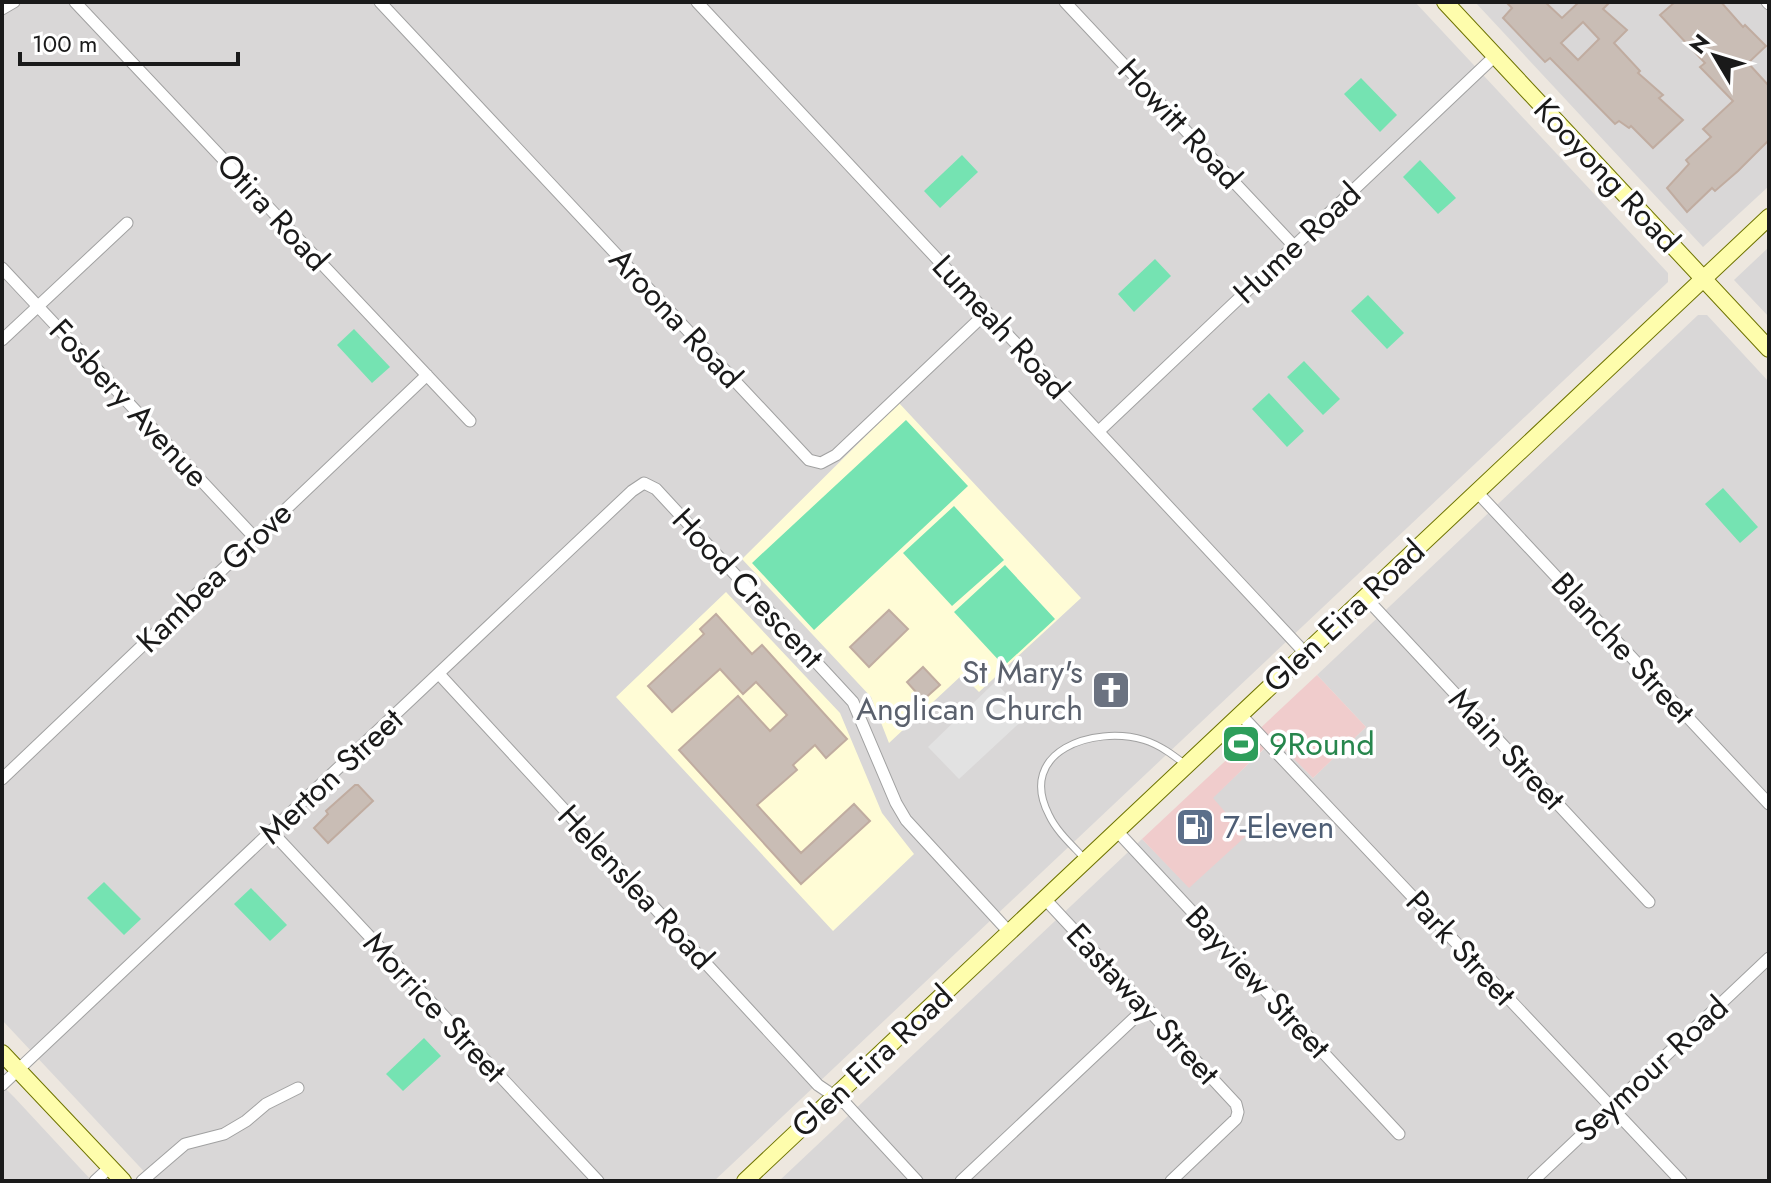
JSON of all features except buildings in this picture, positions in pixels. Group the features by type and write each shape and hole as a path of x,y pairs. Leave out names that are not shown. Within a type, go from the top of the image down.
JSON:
{"main road":[{"name":"Kooyong Road","path":"1445,2 1769,349"},
{"name":"Glen Eira Road","path":"745,1181 1769,217"},
{"path":"2,1053 123,1181"}],"street":[{"path":"2,9 14,2"},
{"name":"Otira Road","path":"75,2 470,421"},
{"name":"Aroona Road","path":"380,2 808,459 821,463 836,455 987,312"},
{"name":"Lumeah Road","path":"697,2 1305,653"},
{"name":"Howitt Road","path":"1065,2 1294,246"},
{"name":"Hume Road","path":"1099,431 1496,55"},
{"path":"2,340 127,223"},
{"name":"Fosbery Avenue","path":"2,268 255,538"},
{"name":"Kambea Grove","path":"2,779 427,375"},
{"name":"Merton Street","path":"2,1085 644,483"},
{"name":"Hood Crescent","path":"644,483 656,489 853,702 906,820 1009,932"},
{"name":"Blanche Street","path":"1476,491 1769,804"},
{"name":"Main Street","path":"1365,597 1649,902"},
{"name":"Helenslea Road","path":"439,674 818,1085 846,1104 917,1181"},
{"name":"Park Street","path":"1240,714 1681,1181"},
{"name":"Bayview Street","path":"1117,831 1399,1134"},
{"name":"Morrice Street","path":"272,832 598,1181"},
{"name":"Eastaway Street","path":"1045,899 1233,1101 1238,1112 1232,1124 1171,1181"},
{"name":"Seymour Road","path":"1533,1181 1768,959"},
{"path":"961,1181 1146,1007"},
{"path":"142,1181 185,1144 224,1134 266,1104 298,1088"},
{"path":"95,1181 110,1167"}],"lane":[{"path":"1085,860 1056,827 1044,802 1041,781 1054,756 1073,743 1119,736 1145,740 1186,765"}],"shaded area":[{"path":"2,2 1415,2 1668,273 1668,282 714,1181 153,1181 2,1020"},
{"path":"1475,2 1769,2 1769,186 1703,247"},
{"path":"1769,247 1769,317 1734,280"},
{"path":"1698,315 1707,315 1769,382 1769,1181 779,1181 1142,839 1189,887 1212,798 1275,739 1313,778 1366,727 1317,675"},
{"path":"899,403 1081,598 979,692 962,675 889,743 871,697 742,559"},
{"path":"726,592 840,713 882,813 914,854 833,931 616,697"},
{"path":"1317,675 1366,727 1313,778 1274,739 1213,798 1246,836 1189,888 1142,839"},
{"path":"995,682 1027,716 959,779 928,747"},
{"path":"2,1085 14,1097 92,1181 2,1181"}],"green space":[{"path":"1361,78 1397,115 1380,132 1344,94"},
{"path":"962,155 978,172 940,208 924,191"},
{"path":"1420,160 1456,198 1438,214 1403,177"},
{"path":"1155,259 1171,276 1134,312 1118,294"},
{"path":"1368,295 1404,333 1387,349 1351,311"},
{"path":"354,329 390,367 372,383 337,345"},
{"path":"1304,361 1340,399 1323,415 1287,377"},
{"path":"1269,393 1304,431 1287,447 1252,409"},
{"path":"906,420 968,486 814,630 752,563"},
{"path":"1723,488 1758,527 1740,543 1705,504"},
{"path":"954,506 1004,560 952,606 903,553"},
{"path":"1005,565 1055,619 1004,666 954,612"},
{"path":"104,882 141,919 124,935 87,898"},
{"path":"251,888 287,925 270,941 234,904"},
{"path":"424,1038 441,1056 403,1091 386,1074"}],"place":[{"name":"St Mary's Anglican Church","path":"1111,690"},
{"name":"9Round","path":"1241,744"},
{"name":"7-Eleven","path":"1195,827"}]}
